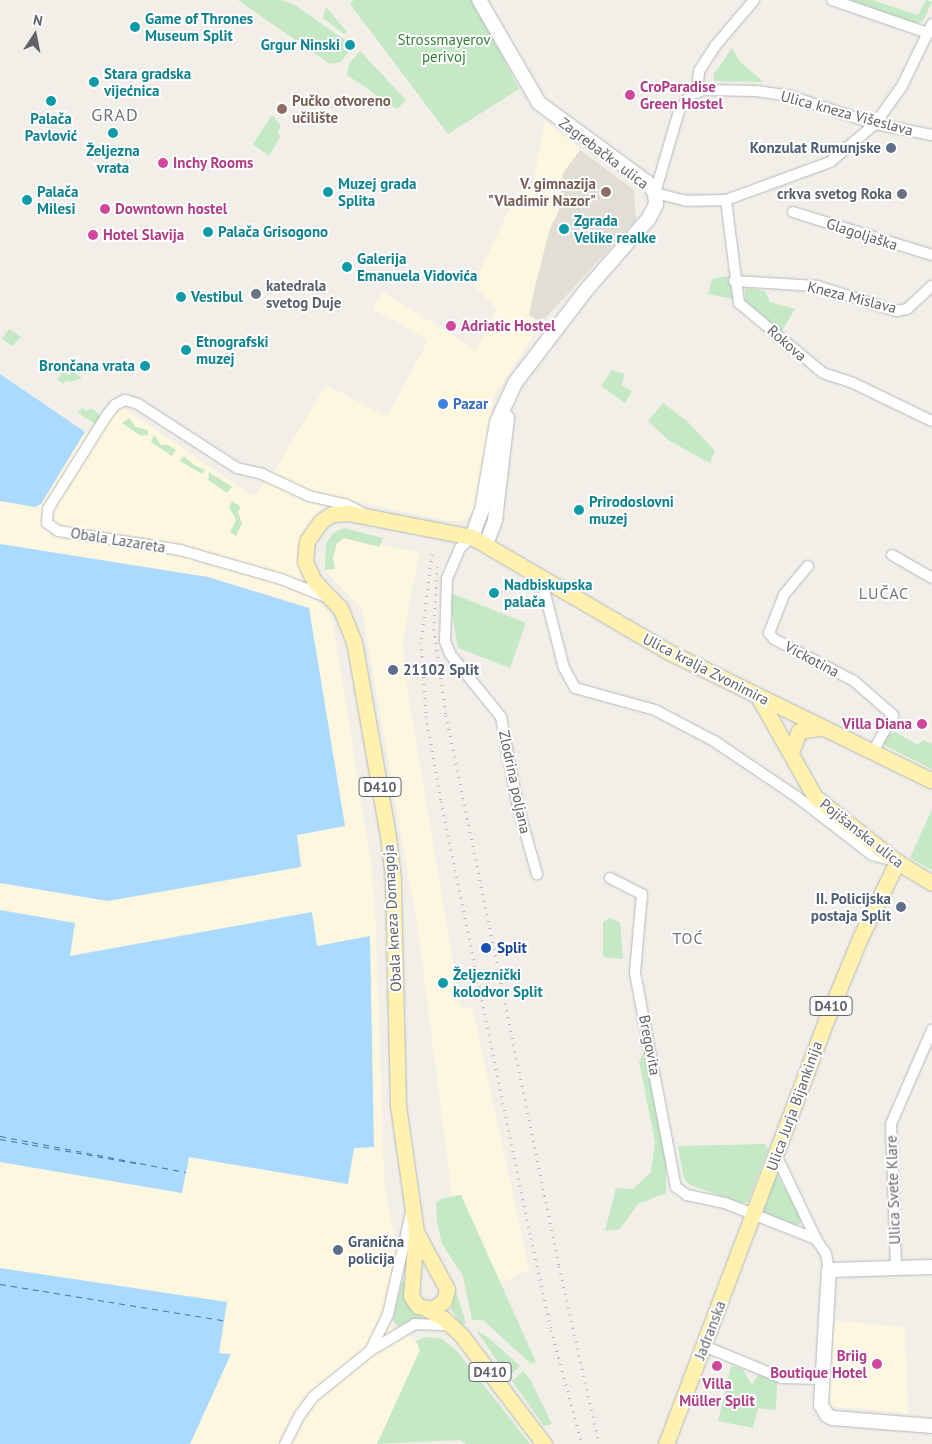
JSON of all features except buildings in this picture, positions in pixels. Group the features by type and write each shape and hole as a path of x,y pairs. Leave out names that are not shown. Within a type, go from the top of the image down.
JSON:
{"main road":[{"name":"Obala kneza Domagoja","path":"368,516 332,514 317,525 308,541 305,557 310,575 336,602 346,618 354,642 388,836 393,887 398,1106 416,1232 410,1291 415,1303 427,1309 442,1304 447,1289 416,1232"},
{"name":"D410","path":"368,516 472,537 486,544"},
{"name":"Ulica kralja Zvonimira","path":"486,544 667,651 932,781"},
{"name":"Pojišanska ulica","path":"756,695 820,802 897,862 932,883"},
{"path":"791,752 799,731 810,728 825,729"},
{"name":"Ulica Jurja Bijankinija","path":"754,1215 844,974 897,862"},
{"name":"Jadranska","path":"666,1444 754,1215"},
{"name":"D410","path":"427,1309 452,1326 544,1444"}],"street":[{"name":"Zagrebačka ulica","path":"472,537 482,510 498,422 509,397 534,355 652,214 656,204 655,193 642,178 539,103 479,0"},
{"path":"754,0 716,45 699,71 698,83 703,90 690,96 679,111 655,193 687,201 726,200 830,162 875,124 902,86 930,29 832,0"},
{"name":"Ulica kneza Višeslava","path":"703,90 756,91 790,96 875,124 932,135"},
{"name":"Rokova","path":"726,200 734,280 739,303 823,373 853,383 932,421"},
{"name":"Glagoljaška","path":"793,212 932,255"},
{"name":"Kneza Mislava","path":"734,280 817,286 896,311 908,309 932,286"},
{"name":"Zagrebačka ulica","path":"486,544 494,520 500,488 509,397"},
{"name":"Obala Lazareta","path":"336,602 303,586 200,556 141,542 62,532 50,526 46,516 52,501 115,405 128,400 138,404 238,468 262,474 309,496 345,504 368,516"},
{"name":"Zlodrina poljana","path":"472,537 460,548 446,584 445,641 450,654 501,717 518,807 537,874"},
{"path":"892,555 932,578"},
{"name":"Vickotina","path":"808,566 784,595 769,633 774,639 854,681 893,715 873,752"},
{"path":"542,578 564,668 575,688 655,710 714,741 797,797 872,855 897,862"},
{"name":"Bregovita","path":"610,878 642,894 636,973 673,1181 680,1193 725,1203 754,1215"},
{"name":"Ulica Svete Klare","path":"896,1268 891,1124 932,1030"},
{"path":"776,1156 816,1239 826,1254 829,1270 821,1404 827,1415 833,1418 932,1426"},
{"name":"Obala kneza Domagoja","path":"285,1444 300,1415 313,1397 370,1351 388,1314 412,1207"},
{"path":"754,1215 816,1239"},
{"path":"829,1270 932,1267"},
{"path":"370,1351 416,1324 436,1323 452,1326"},
{"path":"704,1346 782,1378 822,1379"}],"shaded area":[{"path":"545,121 580,150 563,173 559,211 550,228 529,315 541,323 494,396 474,512 463,521 450,521 348,500 323,507 308,522 298,543 297,555 302,580 314,598 329,612 333,624 371,863 376,930 384,1181 397,1253 384,1308 390,1326 416,1341 420,1350 377,1444 190,1444 230,1354 219,1353 227,1302 0,1268 0,1162 182,1193 189,1157 347,1184 354,1148 374,1147 316,947 312,912 69,956 74,923 0,910 0,883 108,901 301,867 297,835 344,826 208,577 0,544 0,501 35,507 41,504 84,430 91,434 113,401 253,496 257,493 269,473 273,473 326,385 387,417 428,340 372,308 383,292 476,350 497,309 473,285 515,198 524,188 532,189"},
{"path":"580,150 634,190 636,220 541,323 529,315 534,291 550,228 559,211 563,173"},
{"path":"344,538 419,552 403,640 407,689 460,1006 473,1010 529,1269 502,1283 474,1230 461,1195 452,1197 419,936 362,609 325,570 335,569 333,557 337,542"},
{"path":"835,1321 905,1327 908,1413 829,1406"}],"green space":[{"path":"238,0 282,0 293,4 354,46 340,62 330,64"},
{"name":"Strossmayerov perivoj","path":"354,0 474,0 519,89 448,134 350,4"},
{"path":"849,0 872,0 918,15 926,0 932,2 923,21 915,23"},
{"path":"326,7 347,32 344,34 323,18"},
{"path":"732,48 740,62 764,82 714,81 714,74"},
{"path":"360,51 406,100 397,109 347,75 349,64"},
{"path":"272,115 281,126 277,133 281,135 269,156 253,144"},
{"path":"729,276 733,299 708,294 712,279"},
{"path":"746,288 765,291 770,302 795,309 780,334 744,303"},
{"path":"9,329 21,337 12,346 2,339"},
{"path":"612,370 625,374 621,385 632,391 625,403 601,386"},
{"path":"63,371 69,375 72,371 82,378 70,382 66,380 63,384 57,380"},
{"path":"663,403 688,422 715,451 710,463 668,440 648,421"},
{"path":"82,408 87,411 90,408 98,413 101,418 97,425 78,413"},
{"path":"129,418 136,427 148,430 148,435 141,436 122,423"},
{"path":"154,435 161,445 168,445 176,450 172,456 151,442"},
{"path":"184,456 194,465 205,470 202,474 180,461"},
{"path":"209,472 232,487 227,493 208,480"},
{"path":"232,501 241,507 238,512 242,523 236,536 230,532 236,520 229,507"},
{"path":"344,528 383,538 379,547 344,538 337,543 333,557 335,569 325,570 326,543 333,533"},
{"path":"448,592 526,623 510,668 458,648"},
{"path":"895,732 918,745 923,740 932,744 932,769 882,744 886,736"},
{"path":"932,809 932,870 910,858"},
{"path":"609,918 620,922 623,959 603,957 603,922"},
{"path":"646,1050 666,1152 666,1193 638,1204 620,1229 605,1231 616,1188 633,1189 651,1172 655,1142 639,1061"},
{"path":"765,1144 768,1149 748,1202 741,1203 690,1185 684,1179 678,1146"},
{"path":"777,1174 803,1222 796,1226 762,1211"},
{"path":"461,1195 536,1362 531,1364 483,1320 472,1320 463,1276 442,1244 437,1222 436,1203 443,1198"},
{"path":"402,1281 406,1282 405,1298 423,1319 397,1326 393,1320"},
{"path":"455,1289 466,1323 461,1325 451,1309"},
{"path":"476,1330 490,1339 520,1366 508,1377"},
{"path":"426,1337 442,1339 457,1351 530,1444 466,1444 460,1440 377,1444 420,1350 416,1341"},
{"path":"731,1366 742,1368 752,1385 758,1375 777,1380 776,1410 758,1408 753,1428 718,1421"},
{"path":"523,1371 530,1379 552,1424 544,1426 512,1381"}],"water":[{"path":"0,374 85,432 41,504 35,507 0,501"},
{"path":"0,544 208,577 309,608 345,826 297,835 301,867 108,901 0,883"},
{"path":"0,910 75,923 70,956 312,912 317,946 370,936 374,1147 354,1148 348,1184 189,1157 182,1193 0,1162"},
{"path":"0,1268 227,1302 219,1353 231,1354 190,1444 0,1444"}],"ferry route":[{"path":"0,1136 186,1172"},
{"path":"0,1139 141,1164"},
{"path":"0,1284 223,1320"}],"railway":[{"path":"432,554 421,642 426,716 441,801 531,1238 551,1330 582,1444"},
{"path":"437,566 434,629 446,715 559,1266 599,1444"}],"place":[{"name":"Game of Thrones Museum Split","path":"135,27"},
{"name":"Grgur Ninski","path":"350,45"},
{"name":"Stara gradska vijećnica","path":"94,82"},
{"name":"CroParadise Green Hostel","path":"630,95"},
{"name":"Palača Pavlović","path":"51,101"},
{"name":"Pučko otvoreno učilište","path":"282,109"},
{"name":"Željezna vrata","path":"113,133"},
{"name":"Konzulat Rumunjske","path":"891,148"},
{"name":"Inchy Rooms","path":"163,163"},
{"name":"Muzej grada Splita","path":"328,192"},
{"name":"V. gimnazija \"Vladimir Nazor\"","path":"606,192"},
{"name":"crkva svetog Roka","path":"902,194"},
{"name":"Palača Milesi","path":"27,200"},
{"name":"Downtown hostel","path":"105,209"},
{"name":"Zgrada Velike realke","path":"564,229"},
{"name":"Palača Grisogono","path":"208,232"},
{"name":"Hotel Slavija","path":"93,235"},
{"name":"Galerija Emanuela Vidovića","path":"347,267"},
{"name":"katedrala svetog Duje","path":"256,294"},
{"name":"Vestibul","path":"181,297"},
{"name":"Adriatic Hostel","path":"451,326"},
{"name":"Etnografski muzej","path":"186,350"},
{"name":"Brončana vrata","path":"145,366"},
{"name":"Pazar","path":"443,404"},
{"name":"Prirodoslovni muzej","path":"579,510"},
{"name":"Nadbiskupska palača","path":"494,593"},
{"name":"21102 Split","path":"393,670"},
{"name":"Villa Diana","path":"922,724"},
{"name":"II. Policijska postaja Split","path":"901,907"},
{"name":"Split","path":"486,948"},
{"name":"Željeznički kolodvor Split","path":"443,983"},
{"name":"Granična policija","path":"338,1250"},
{"name":"Briig Boutique Hotel","path":"877,1364"},
{"name":"Villa Müller Split","path":"717,1366"}],"district":[{"name":"GRAD","path":"115,115"},
{"name":"LUČAC","path":"884,593"},
{"name":"TOĆ","path":"688,938"}]}
